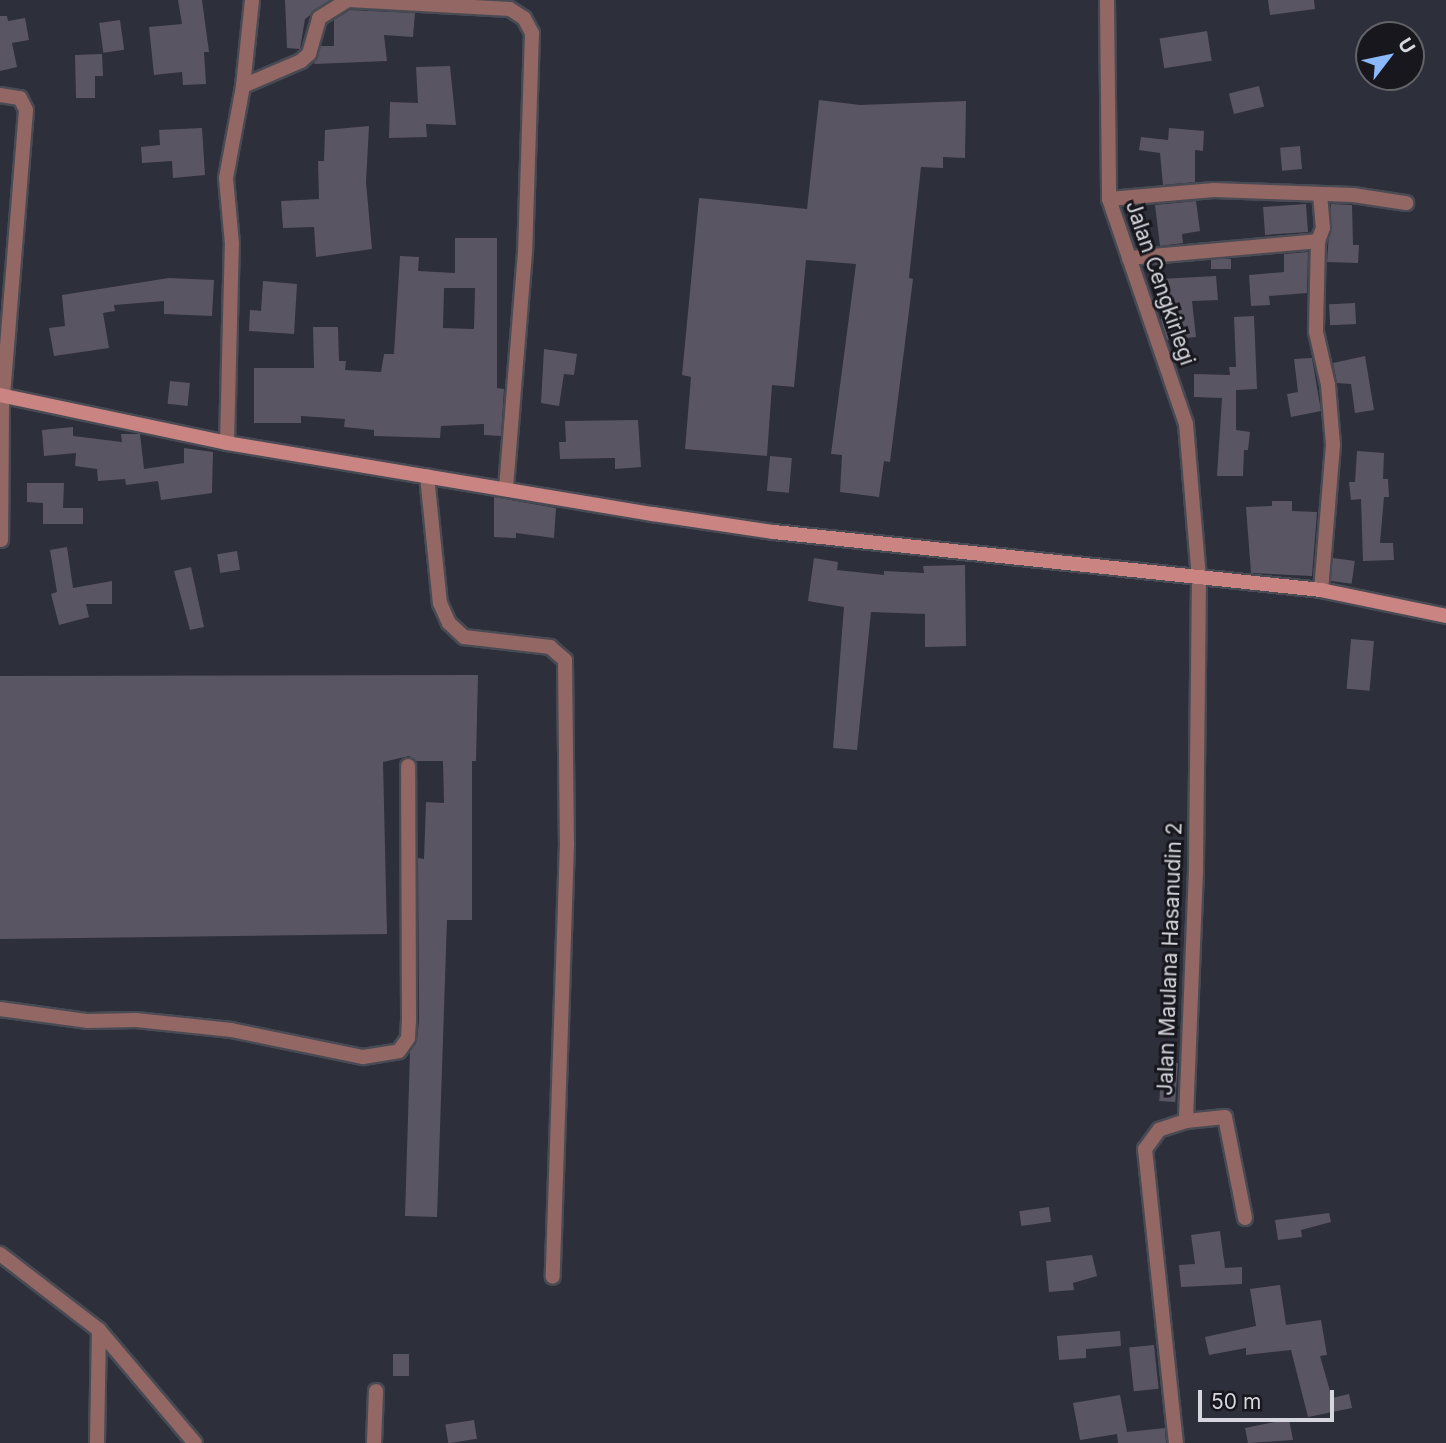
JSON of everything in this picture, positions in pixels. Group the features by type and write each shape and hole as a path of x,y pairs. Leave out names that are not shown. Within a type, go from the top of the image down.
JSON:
{"street":[{"path":"227,443 232,244 226,178 243,86 252,0"},
{"path":"243,86 301,61 309,54 319,18 328,8 348,0 510,9 524,18 532,33 524,252 506,488"},
{"name":"Jalan Cengkirlegi","path":"1107,0 1109,199 1186,424 1199,578"},
{"path":"0,95 20,98 26,110 3,395 1,540"},
{"path":"1109,199 1214,190 1320,194 1406,203"},
{"path":"1320,194 1323,228 1318,241 1316,332 1328,385 1333,445 1321,590"},
{"path":"1129,258 1318,241"},
{"path":"3,395 227,443 774,532 1321,590 1446,616"},
{"path":"428,476 440,603 449,623 464,637 550,647 565,660 566,844 553,1277"},
{"name":"Jalan Maulana Hasanudin 2","path":"1176,1443 1145,1149 1159,1130 1186,1121 1196,870 1199,578"},
{"path":"0,1009 88,1021 136,1020 231,1030 363,1057 399,1051 408,1038 409,1021 408,766"},
{"path":"1186,1121 1225,1117 1245,1218"},
{"path":"0,1254 99,1330 195,1443"},
{"path":"97,1443 99,1330"},
{"path":"374,1443 376,1391"}],"building":[{"path":"178,0 202,0 209,52 204,52 206,84 183,85 182,72 154,75 149,27 182,24"},
{"path":"285,0 330,0 305,19 300,49 287,48"},
{"path":"1268,0 1314,0 1315,9 1270,15"},
{"path":"350,10 415,13 413,37 384,35 387,61 314,64 321,46 334,46 334,20"},
{"path":"0,16 7,16 8,21 25,18 29,40 12,43 17,67 0,71"},
{"path":"120,20 124,50 103,53 99,23"},
{"path":"1207,31 1212,61 1164,68 1160,39"},
{"path":"102,54 103,76 95,76 95,98 76,98 75,55"},
{"path":"450,66 456,125 426,124 427,137 389,138 390,102 418,103 416,67"},
{"path":"1259,86 1264,106 1234,114 1229,93"},
{"path":"819,100 860,105 966,101 965,158 943,157 943,168 921,167 909,278 913,279 890,462 884,461 879,497 840,492 842,455 831,454 856,264 806,260 794,387 772,385 767,456 685,449 691,377 682,375 699,198 807,209"},
{"path":"369,126 366,182 372,249 316,257 314,227 283,228 281,201 319,199 318,161 324,161 325,130"},
{"path":"202,128 205,175 173,178 172,161 142,163 141,147 160,145 159,130"},
{"path":"1169,128 1204,131 1203,151 1195,150 1195,182 1163,185 1160,153 1139,150 1141,137 1168,140"},
{"path":"1300,146 1302,169 1282,171 1280,148"},
{"path":"1196,201 1200,231 1182,234 1183,243 1160,246 1155,205"},
{"path":"1306,204 1308,232 1265,235 1263,207"},
{"path":"1331,204 1352,205 1353,245 1359,245 1358,263 1327,262"},
{"path":"455,238 497,238 497,388 504,389 501,436 484,435 484,424 441,426 440,438 374,436 374,430 344,427 345,419 301,416 301,423 254,423 254,368 314,368 313,327 338,327 339,361 346,361 345,370 381,372 384,354 394,354 400,256 419,257 418,271 455,273","holes":["444,288 475,288 474,329 443,328"]},
{"path":"1308,252 1307,293 1269,296 1270,305 1251,306 1249,275 1284,272 1284,254"},
{"path":"1211,259 1231,259 1231,269 1211,269"},
{"path":"1216,276 1218,300 1192,301 1196,337 1167,340 1161,321 1160,279"},
{"path":"169,278 214,280 212,316 164,314 164,301 114,305 115,311 103,313 109,348 54,356 49,328 65,326 62,295"},
{"path":"263,281 297,284 294,334 249,331 250,310 261,311"},
{"path":"1355,303 1356,324 1330,325 1329,304"},
{"path":"1254,316 1257,389 1236,390 1236,430 1250,432 1248,450 1244,450 1243,476 1217,476 1222,398 1194,397 1194,374 1230,375 1229,367 1236,367 1234,317"},
{"path":"544,349 577,354 574,375 564,374 559,406 541,403"},
{"path":"1365,356 1374,410 1355,413 1351,384 1337,383 1333,363"},
{"path":"1312,358 1321,411 1291,417 1287,394 1298,392 1294,359"},
{"path":"170,381 190,383 187,406 168,404"},
{"path":"638,420 641,467 615,469 615,458 560,459 559,442 566,442 565,421"},
{"path":"73,427 73,436 122,442 121,434 140,434 144,469 184,463 184,448 213,452 212,493 161,500 158,481 126,485 125,479 98,481 97,469 75,466 76,453 44,456 42,430"},
{"path":"1357,451 1384,453 1383,479 1388,479 1389,497 1384,497 1380,543 1393,543 1394,560 1363,561 1361,499 1351,500 1349,482 1355,482"},
{"path":"770,456 792,458 789,493 767,491"},
{"path":"27,483 64,483 63,508 83,508 83,524 43,524 43,503 27,502"},
{"path":"494,497 556,508 554,538 516,533 516,538 494,537"},
{"path":"1272,501 1292,501 1292,511 1317,512 1312,576 1251,573 1246,507 1272,506"},
{"path":"67,547 73,588 112,581 112,604 86,604 89,617 59,625 51,594 57,592 50,550"},
{"path":"237,551 240,570 220,573 217,554"},
{"path":"814,558 838,562 837,570 884,575 884,571 924,573 923,566 965,565 966,646 925,647 925,614 871,612 857,750 833,748 844,607 808,601"},
{"path":"1333,558 1355,561 1352,584 1330,581"},
{"path":"191,567 204,627 190,630 174,571"},
{"path":"1351,639 1374,641 1370,691 1347,689"},
{"path":"478,675 476,761 472,761 472,920 447,920 437,1217 405,1216 410,1052 417,1039 419,1021 418,858 424,859 426,802 444,803 443,761 416,761 409,756 383,762 387,934 0,939 0,676"},
{"path":"1162,1062 1178,1063 1175,1102 1159,1101"},
{"path":"1049,1207 1051,1222 1021,1226 1019,1211"},
{"path":"1329,1213 1331,1222 1301,1230 1302,1237 1278,1240 1275,1220"},
{"path":"1220,1231 1225,1268 1242,1267 1242,1284 1181,1287 1179,1265 1195,1264 1191,1235"},
{"path":"1092,1255 1097,1276 1073,1283 1074,1290 1049,1292 1046,1261"},
{"path":"1280,1285 1286,1325 1321,1320 1327,1355 1320,1356 1332,1398 1349,1394 1352,1408 1308,1417 1291,1350 1246,1355 1246,1348 1209,1355 1205,1337 1256,1326 1250,1289"},
{"path":"1120,1331 1121,1346 1086,1349 1086,1358 1059,1360 1057,1336"},
{"path":"1154,1345 1159,1389 1134,1391 1129,1348"},
{"path":"393,1354 409,1354 409,1376 393,1376"},
{"path":"1120,1395 1127,1432 1165,1428 1166,1443 1118,1443 1117,1434 1080,1440 1073,1403"},
{"path":"1289,1419 1293,1440 1248,1443 1245,1428"},
{"path":"474,1420 477,1439 448,1443 445,1425"}]}
